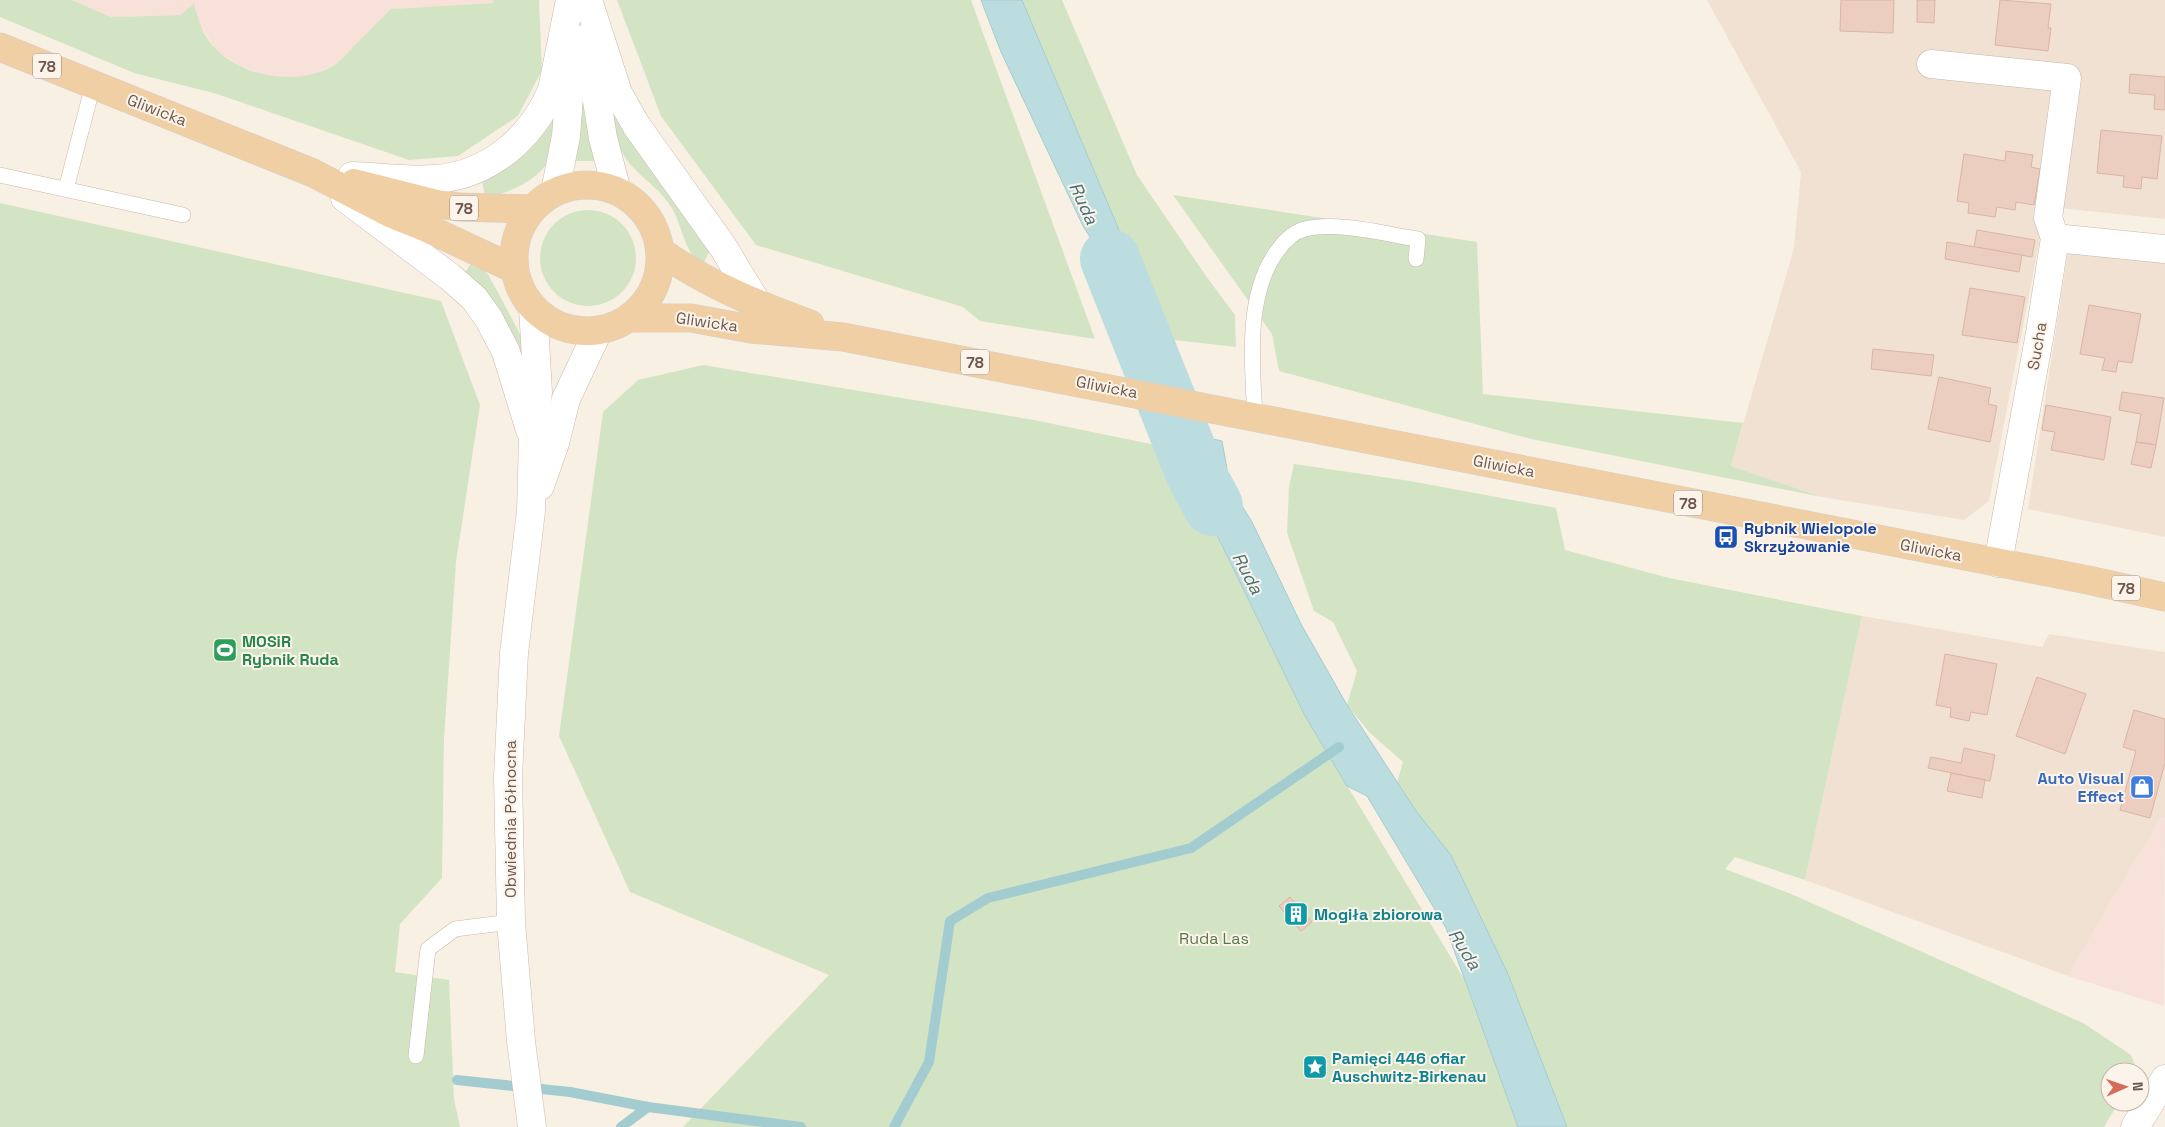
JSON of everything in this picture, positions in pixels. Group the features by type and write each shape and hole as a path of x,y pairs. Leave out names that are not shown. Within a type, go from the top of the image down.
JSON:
{"main road":[{"path":"313,173 437,179 466,173 498,157 516,145 546,104 554,82 570,0"},
{"path":"555,192 566,136 575,0"},
{"path":"582,0 603,138 617,191"},
{"path":"588,0 618,93 636,125 717,239 758,305"},
{"name":"Gliwicka","path":"0,47 313,173 392,214 428,228 514,270"},
{"path":"1931,64 2068,78 2048,218 2055,238 2165,248"},
{"path":"313,173 450,277 474,298 489,319 506,352 533,438"},
{"name":"Gliwicka","path":"313,173 437,204 474,209 532,209"},
{"name":"78","path":"580,185 606,187 617,191 640,207 656,231 660,251 659,276 653,290 645,303 630,318 612,328 583,332 553,324 532,307 521,290 514,270 515,244 519,231 532,209 555,192 580,185"},
{"name":"Sucha","path":"1998,563 2040,333 2055,238"},
{"name":"Gliwicka","path":"660,251 696,276 758,305 843,337"},
{"name":"Obwiednia Północna","path":"532,307 538,392 533,438 531,511 523,564 512,696 508,778 511,922 521,1041 532,1127"},
{"name":"Gliwicka","path":"630,318 691,318 751,329 843,337 1255,416 2088,580 2165,597"},
{"name":"Obwiednia Północna","path":"531,511 555,443 566,399 598,331"},
{"path":"2134,1127 2165,1079"}],"lane":[{"path":"66,189 93,85"},
{"path":"0,175 183,215"},
{"path":"1255,416 1252,371 1257,292 1266,267 1285,241 1303,230 1338,227 1418,239 1416,259"},
{"path":"416,1056 428,949 455,929 511,922"}],"shaded area":[{"path":"72,0 493,0 493,3 391,9 356,47 337,63 313,75 289,78 263,74 240,66 217,51 198,23 181,15 111,17"},
{"path":"1707,0 2165,0 2165,219 2059,208 2044,218 1989,501 1964,520 1822,497 1731,466 1794,248 1801,172"},
{"path":"2070,239 2165,252 2165,537 2028,509"},
{"path":"1862,616 2042,647 2049,634 2165,652 2165,818 2162,817 2068,976 1805,880"},
{"path":"2162,817 2165,818 2164,1006 2068,976"}],"green space":[{"path":"0,0 72,0 111,17 181,15 194,3 199,22 208,40 229,60 259,73 292,77 308,75 337,63 391,9 493,3 493,0 539,0 542,70 518,116 458,156 409,160 217,94 134,73 0,17"},
{"path":"617,0 971,0 1095,339 980,321 963,307 756,245 661,116"},
{"path":"1022,0 1062,0 1137,175 1235,315 1236,347 1165,339"},
{"path":"582,87 596,161 575,161"},
{"path":"555,111 554,139 551,155 541,171 514,189 485,197 482,180"},
{"path":"613,113 710,250 702,267 688,248 674,212 667,201 625,158 615,132"},
{"path":"1173,195 1477,242 1483,394 1743,423 1731,466 1822,497 1531,439 1279,371 1272,334"},
{"name":"MOSiR Rybnik Ruda","path":"0,203 441,301 480,405 456,562 444,739 442,878 400,924 395,972 449,980 454,1099 460,1127 0,1127"},
{"path":"588,210 606,214 622,224 632,240 636,258 632,276 622,292 606,302 588,306 570,302 554,292 544,276 540,258 544,240 554,224 570,214"},
{"path":"471,263 481,267 489,276 521,336 526,365 465,273"},
{"name":"Ruda Las","path":"703,365 1034,420 1175,449 1305,716 1464,979 1518,1127 683,1127 829,975 630,892 559,736 603,412 638,380"},
{"path":"1294,464 1410,481 1556,508 1565,550 1669,578 1862,616 1805,880 1735,857 1725,869 1791,894 2083,1023 2131,1055 2134,1062 2100,1062 2100,1112 2113,1112 2104,1127 1567,1127 1508,974 1451,855 1416,812 1397,782 1403,762 1370,733 1347,705 1357,671 1333,622 1314,611 1287,533 1289,486"}],"water":[{"path":"981,0 1022,0 1165,339 1112,332 1114,298 1100,253 1083,226 1001,52"},
{"path":"1152,425 1222,441 1230,486 1252,522 1301,624 1347,705 1416,811 1451,855 1508,974 1567,1127 1518,1127 1446,928 1367,796 1347,786 1305,716 1217,535"}],"building":[{"path":"1841,0 1894,0 1893,33 1840,31"},
{"path":"1917,0 1935,0 1934,23 1917,22"},
{"path":"2000,0 2051,4 2048,28 2051,28 2048,51 1995,45"},
{"path":"2130,74 2165,77 2165,110 2154,109 2155,95 2129,93"},
{"path":"2101,130 2162,136 2157,179 2142,177 2141,189 2123,187 2124,176 2097,173"},
{"path":"2006,151 2033,155 2031,167 2040,169 2034,205 2016,202 2015,210 1997,207 1995,217 1968,213 1969,203 1957,201 1964,154 2005,161"},
{"path":"1977,230 2035,240 2032,257 1974,247"},
{"path":"1947,242 2022,255 2019,272 1945,259"},
{"path":"1970,288 2025,297 2017,343 1962,335"},
{"path":"2089,305 2141,314 2132,363 2118,361 2116,372 2102,370 2105,358 2080,354"},
{"path":"1873,349 1934,355 1931,376 1871,369"},
{"path":"1939,377 1991,388 1988,404 1997,406 1990,442 1928,429"},
{"path":"2122,392 2164,398 2156,445 2136,442 2141,414 2119,410"},
{"path":"2046,405 2111,417 2104,460 2051,450 2055,432 2042,430"},
{"path":"2136,442 2156,445 2151,468 2131,464"},
{"path":"1945,654 1997,664 1987,715 1971,712 1969,721 1950,717 1951,708 1936,705"},
{"path":"2037,677 2086,694 2065,754 2016,736"},
{"name":"Auto Visual Effect","path":"2134,710 2165,719 2165,763 2150,818 2120,810 2136,751 2123,747"},
{"path":"1964,748 1995,755 1990,781 1928,768 1931,757 1961,763"},
{"path":"1951,773 1985,780 1982,798 1947,791"},
{"name":"Mogiła zbiorowa","path":"1290,897 1312,922 1301,931 1279,906"}],"waterway":[{"name":"Ruda","path":"1110,259 1195,472 1213,506"},
{"path":"894,1127 929,1062 950,921 988,898 1191,848 1339,747"},
{"path":"457,1080 570,1092 648,1107 801,1127"},
{"path":"621,1127 648,1107"}],"place":[{"name":"Rybnik Wielopole Skrzyżowanie","path":"1726,537"},
{"name":"MOSiR Rybnik Ruda","path":"225,650"},
{"name":"Auto Visual Effect","path":"2142,787"},
{"name":"Mogiła zbiorowa","path":"1296,914"},
{"name":"Pamięci 446 ofiar Auschwitz-Birkenau","path":"1315,1067"}]}
